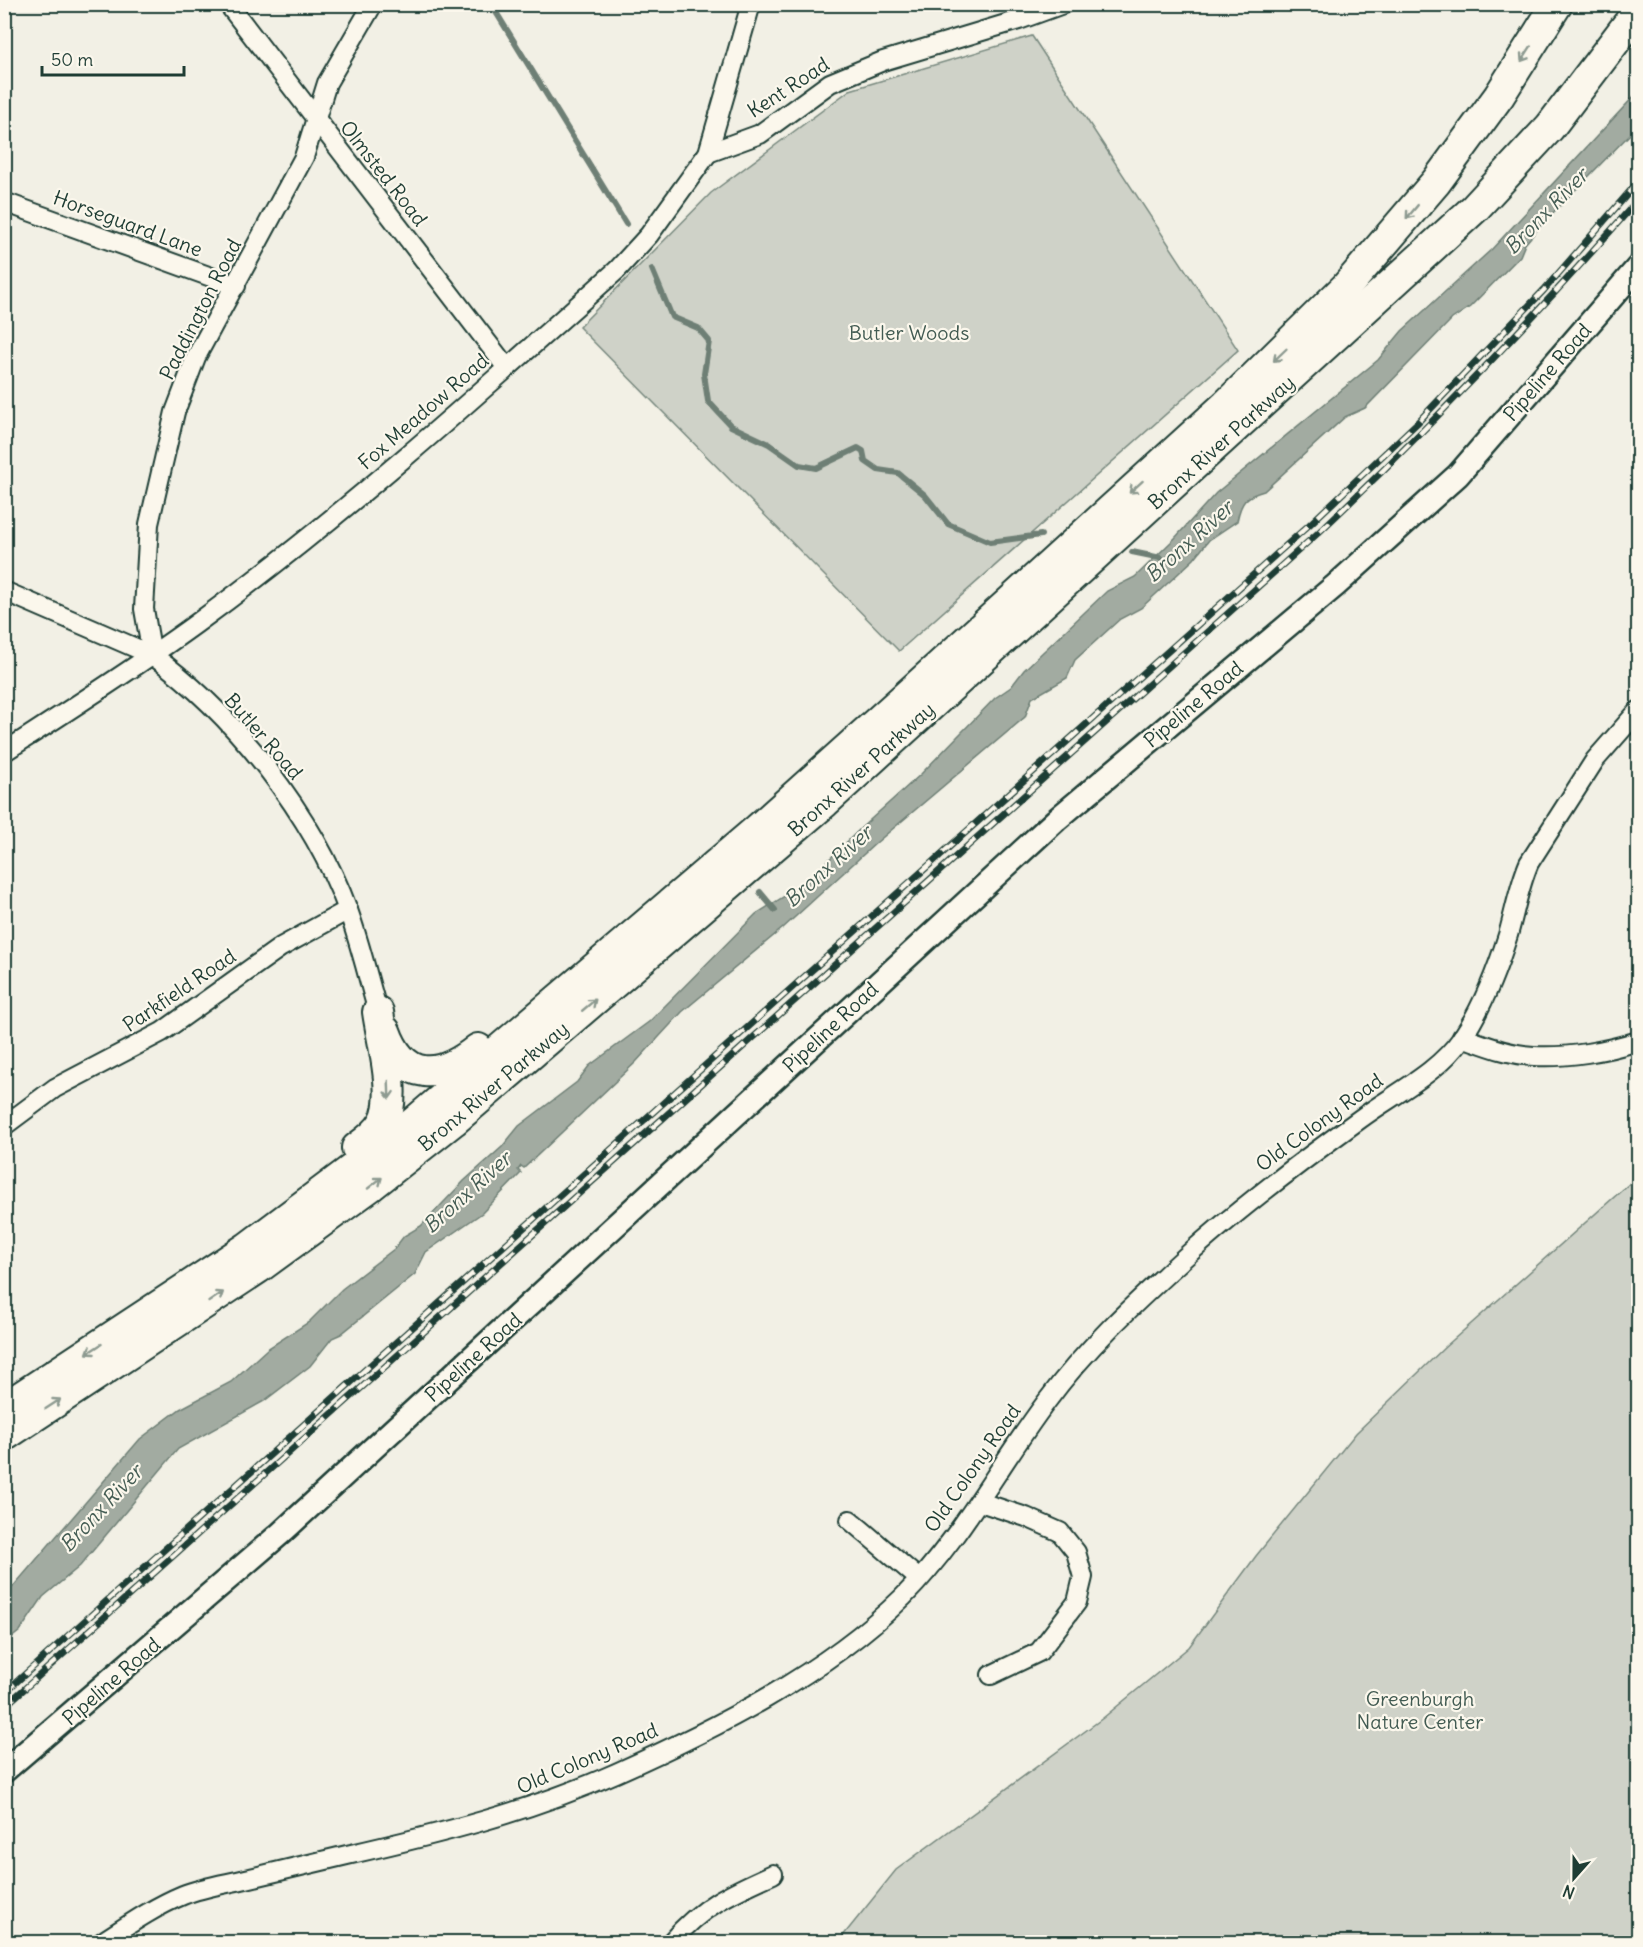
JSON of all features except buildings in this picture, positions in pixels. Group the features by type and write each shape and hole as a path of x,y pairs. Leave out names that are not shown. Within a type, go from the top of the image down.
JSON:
{"highway":[{"name":"Bronx River Parkway","path":"4,1408 247,1248 357,1168 466,1079 835,761 1298,338 1370,261 1436,182 1505,86 1557,4"},
{"name":"Bronx River Parkway","path":"4,1436 258,1268 372,1185 468,1108 798,825 1449,234 1550,127 1638,11"},
{"path":"378,1011 390,1044 400,1057 414,1068 436,1072 461,1063 518,1017 595,969"},
{"path":"128,1326 380,1128 388,1109 389,1093 378,1011"}],"street":[{"name":"Olmsted Road","path":"228,4 507,368"},
{"name":"Paddington Road","path":"152,655 144,609 145,570 155,490 175,412 192,368 304,157 327,83 373,4"},
{"name":"Fox Meadow Road","path":"4,752 152,655 340,512 617,270 649,236 708,153 751,4"},
{"name":"Kent Road","path":"708,153 760,134 831,83 883,61 1019,20 1063,4"},
{"name":"Horseguard Lane","path":"4,202 236,286"},
{"name":"Pipeline Road","path":"4,1772 281,1533 1056,820 1336,585 1449,483 1638,267"},
{"name":"Butler Road","path":"4,591 152,655 173,671 257,755 291,800 313,836 348,910 378,1011"},
{"name":"Old Colony Road","path":"102,1942 127,1935 186,1893 463,1828 512,1814 608,1777 720,1724 774,1692 857,1636 887,1612 919,1579 980,1502 1047,1401 1103,1335 1145,1294 1268,1186 1366,1114 1419,1079 1449,1055 1479,1007 1499,959 1521,881 1529,863 1595,760 1638,711"},
{"name":"Parkfield Road","path":"4,1126 55,1088 162,1032 281,947 348,910"},
{"path":"1462,1037 1493,1048 1534,1056 1583,1053 1638,1041"},
{"path":"980,1502 1034,1520 1060,1532 1077,1552 1083,1577 1077,1602 1039,1652 992,1675"},
{"path":"850,1520 919,1579"},
{"path":"671,1942 688,1923 721,1898 773,1874"}],"green space":[{"name":"Butler Woods","path":"1032,36 1238,350 899,651 579,327 711,193 850,90"},
{"name":"Greenburgh Nature Center","path":"1638,1176 1638,1942 838,1942 896,1870 1103,1718 1189,1647 1256,1556 1356,1433 1445,1347"}],"water":[{"name":"Bronx River","path":"1638,92 1638,126 1543,223 1525,244 1520,256 1470,307 1452,319 1365,408 1345,417 1264,491 1248,498 1242,504 1237,521 1209,540 1194,559 1141,608 1120,619 1075,660 1067,678 1032,698 1025,717 876,843 783,928 682,1012 636,1062 524,1168 521,1166 518,1170 521,1173 482,1213 426,1252 415,1274 341,1334 332,1338 310,1366 264,1401 178,1449 80,1566 43,1597 20,1631 5,1643 5,1596 140,1439 180,1409 231,1382 267,1349 309,1322 342,1289 394,1249 404,1236 421,1226 464,1181 502,1147 519,1126 577,1082 589,1066 650,1021 756,914 804,884 921,774 995,698 1011,687 1024,670 1107,591 1135,577 1216,493 1378,360 1402,331 1492,249"}],"waterway":[{"path":"491,4 626,224"},
{"path":"652,269 672,317 698,328 709,341 704,374 708,401 731,426 769,444 799,465 816,468 858,448 863,451 865,461 878,470 898,473 925,495 948,524 990,542 1041,535"},
{"name":"Bronx River","path":"1132,552 1161,558"},
{"path":"760,892 775,910"}],"railway":[{"path":"4,1693 1309,525 1417,423 1544,290 1638,182"},
{"path":"4,1707 1318,533 1482,370 1638,200"}]}
